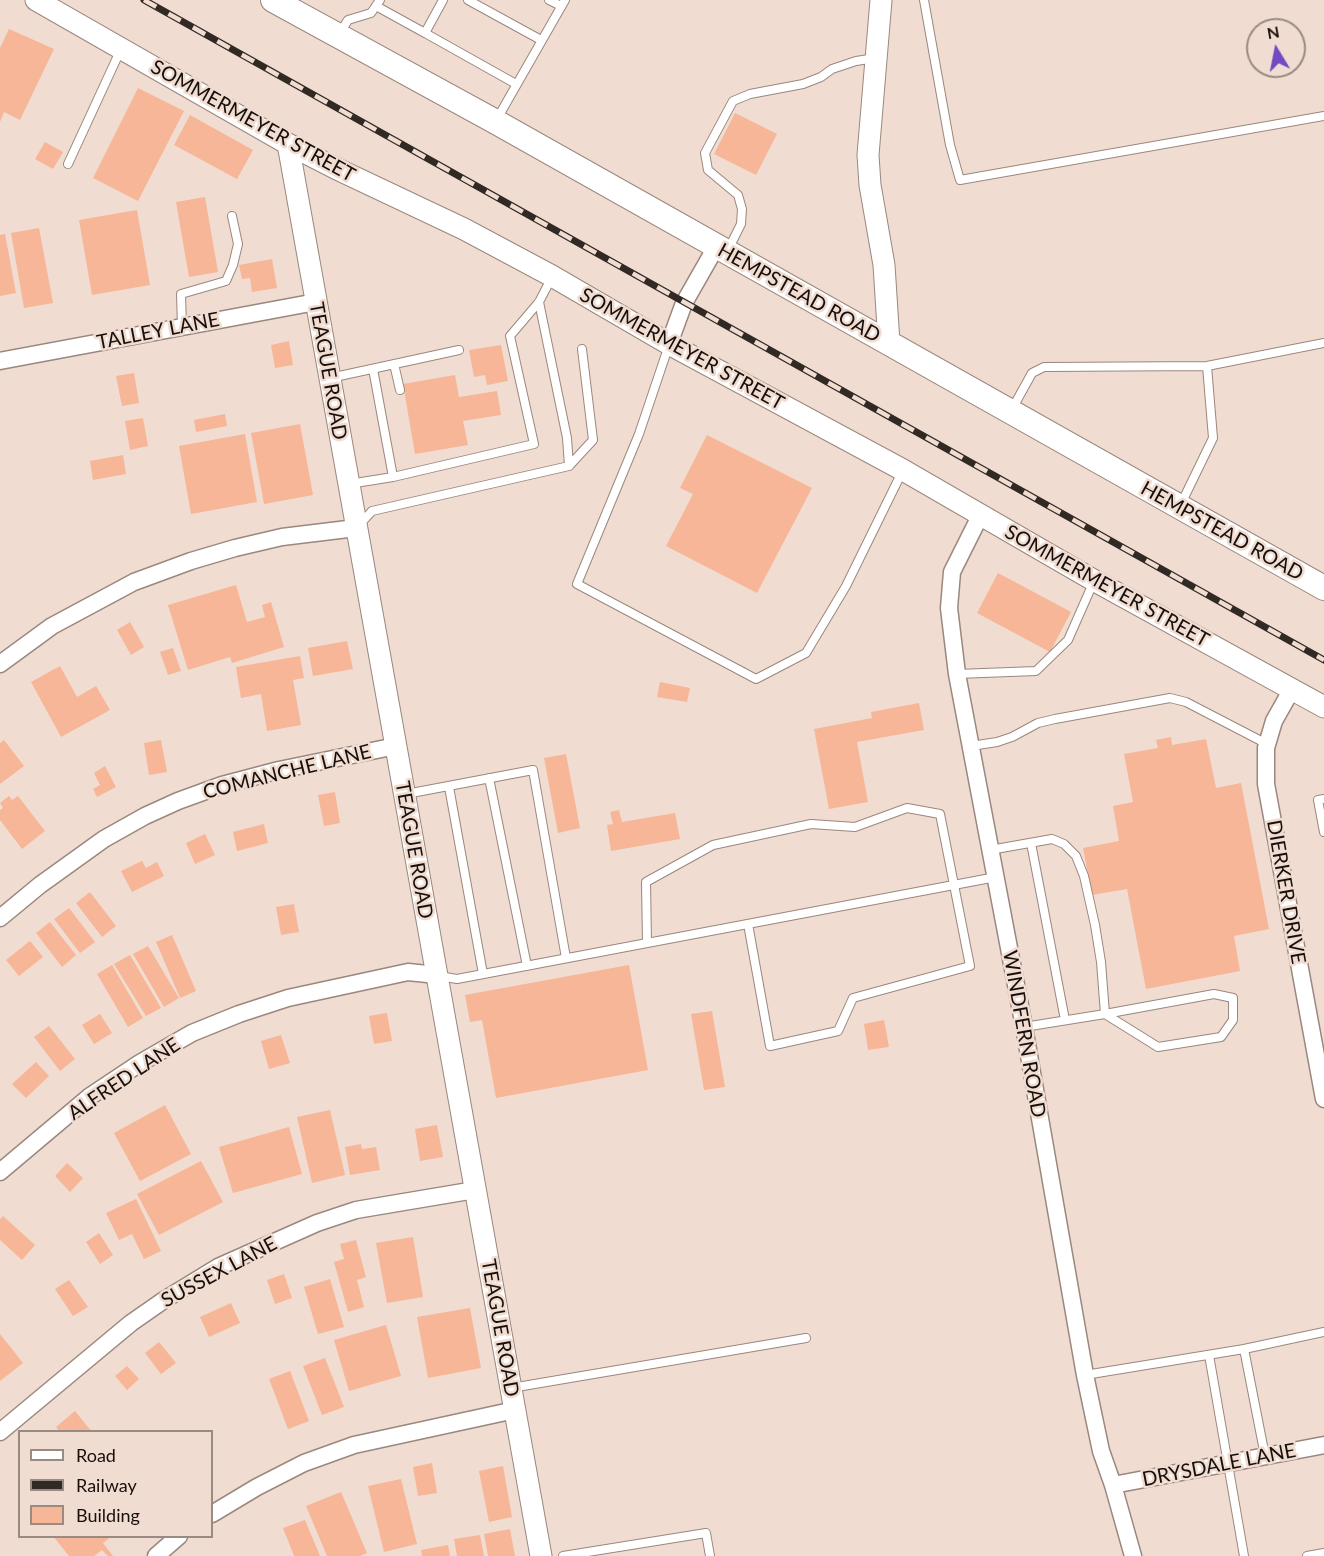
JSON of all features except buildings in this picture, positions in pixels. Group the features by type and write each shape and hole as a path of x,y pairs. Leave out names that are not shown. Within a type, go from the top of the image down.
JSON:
{"main road":[{"name":"HEMPSTEAD ROAD","path":"273,0 495,122 1324,588"}],"street":[{"name":"SOMMERMEYER STREET","path":"36,0 288,144 464,229 552,276 669,344 903,470 1095,581 1324,707"},
{"path":"881,0 868,155 870,185 884,265 890,343"},
{"name":"TEAGUE ROAD","path":"288,144 541,1556"},
{"path":"669,344 684,303 721,250"},
{"name":"TALLEY LANE","path":"0,361 316,302"},
{"name":"WINDFERN ROAD","path":"981,514 952,573 949,608 957,674 1024,1027 1085,1375 1101,1450 1133,1556"},
{"path":"0,664 52,626 134,582 235,548 282,537 356,528"},
{"name":"DIERKER DRIVE","path":"1292,689 1274,721 1267,744 1266,784 1324,1099"},
{"name":"COMANCHE LANE","path":"0,918 40,885 104,839 178,801 222,785 279,770 396,746"},
{"name":"ALFRED LANE","path":"0,1172 89,1097 140,1063 192,1033 288,998 408,972 437,975"},
{"name":"SUSSEX LANE","path":"0,1432 130,1323 218,1267 317,1223 356,1210 475,1190"},
{"path":"213,1513 257,1486 304,1463 354,1445 515,1410"},
{"name":"DRYSDALE LANE","path":"1113,1485 1324,1445"},
{"path":"156,1556 177,1538"}],"lane":[{"path":"424,33 443,0"},
{"path":"468,0 541,40"},
{"path":"495,122 563,3 549,0"},
{"path":"924,0 950,145 960,180 1324,116"},
{"path":"337,36 348,20 371,13 378,3 424,33 516,84"},
{"path":"68,164 121,49"},
{"path":"721,250 741,224 742,209 738,195 708,170 705,153 733,101 750,94 803,84 821,77 832,69 878,57"},
{"path":"182,327 181,294 226,280 238,244 232,216"},
{"path":"349,484 393,477 534,444 510,336 540,302 552,276"},
{"path":"540,302 567,438 569,466"},
{"path":"1011,411 1032,373 1044,367 1207,366 1324,343"},
{"path":"669,344 639,434 577,584 756,679 806,653 846,586 903,470"},
{"path":"356,528 372,511 569,466 593,440 582,349"},
{"path":"330,378 459,351"},
{"path":"394,364 400,390"},
{"path":"1179,507 1213,438 1207,366"},
{"path":"373,369 393,477"},
{"path":"957,674 1036,671 1068,640 1095,581"},
{"path":"971,746 997,742 1038,723 1054,719 1170,698 1186,702 1267,744"},
{"path":"404,795 533,770 566,958"},
{"path":"489,778 527,966"},
{"path":"449,787 483,974"},
{"path":"1324,799 1318,800 1324,832"},
{"path":"647,943 646,882 713,845 811,824 855,826 908,808 940,814 970,966 853,998 838,1031 770,1046 748,924"},
{"path":"990,850 1052,839 1064,844 1076,856 1084,876 1095,925 1101,962 1105,1014"},
{"path":"1031,843 1065,1020"},
{"path":"437,975 457,979 996,877"},
{"path":"1024,1027 1214,994 1233,998 1233,1020 1221,1037 1158,1047 1105,1014"},
{"path":"1085,1375 1244,1349 1324,1332"},
{"path":"511,1388 806,1338"},
{"path":"1244,1349 1265,1456"},
{"path":"1209,1355 1244,1556"},
{"path":"563,1556 706,1533 710,1556"},
{"path":"1307,1556 1324,1553"}],"railway":[{"path":"144,0 1324,660"}]}
